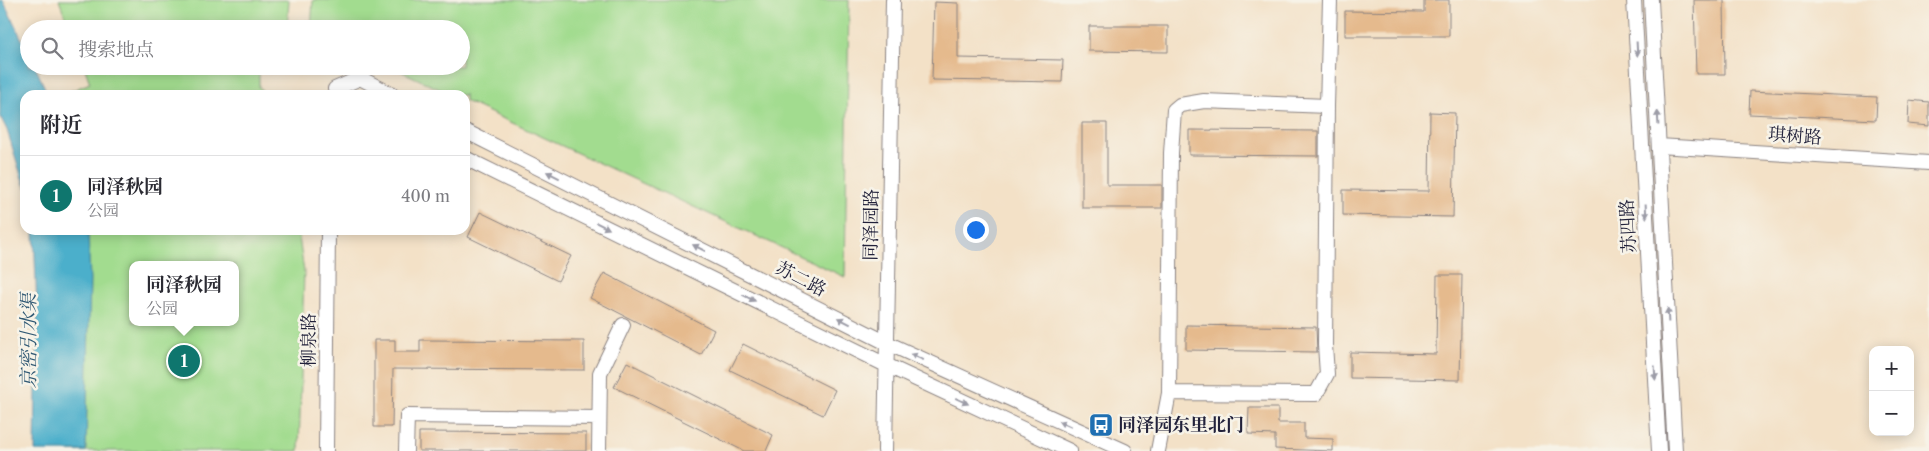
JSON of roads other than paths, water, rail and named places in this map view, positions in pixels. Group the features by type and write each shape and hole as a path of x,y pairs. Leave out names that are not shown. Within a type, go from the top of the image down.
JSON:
{"street":[{"name":"同泽园路","path":"885,451 893,0"},
{"path":"1168,393 1316,394 1327,374 1325,346 1330,0"},
{"name":"苏四路","path":"1634,0 1659,451"},
{"name":"苏四路","path":"1651,0 1675,451"},
{"path":"342,90 360,78 383,90"},
{"path":"1158,451 1168,393 1171,153 1174,110 1180,105 1204,101 1327,106"},
{"name":"苏二路","path":"470,134 887,343 1125,451"},
{"name":"琪树路","path":"1659,146 1929,163"},
{"path":"470,160 886,365 1070,451"},
{"name":"柳泉路","path":"326,451 328,235"},
{"path":"599,451 600,372 623,325"},
{"path":"406,451 406,416 599,418"}],"water":[{"path":"0,0 3,0 20,35 20,75 39,75 46,90 20,90 20,172 7,130 0,116"},
{"path":"34,235 88,235 90,280 86,451 35,451 37,311"}],"place":[{"name":"同泽秋园","path":"184,361"},
{"name":"同泽园东里北门","path":"1101,425"}],"water label":[{"name":"京密引水渠","path":"28,341"}]}
